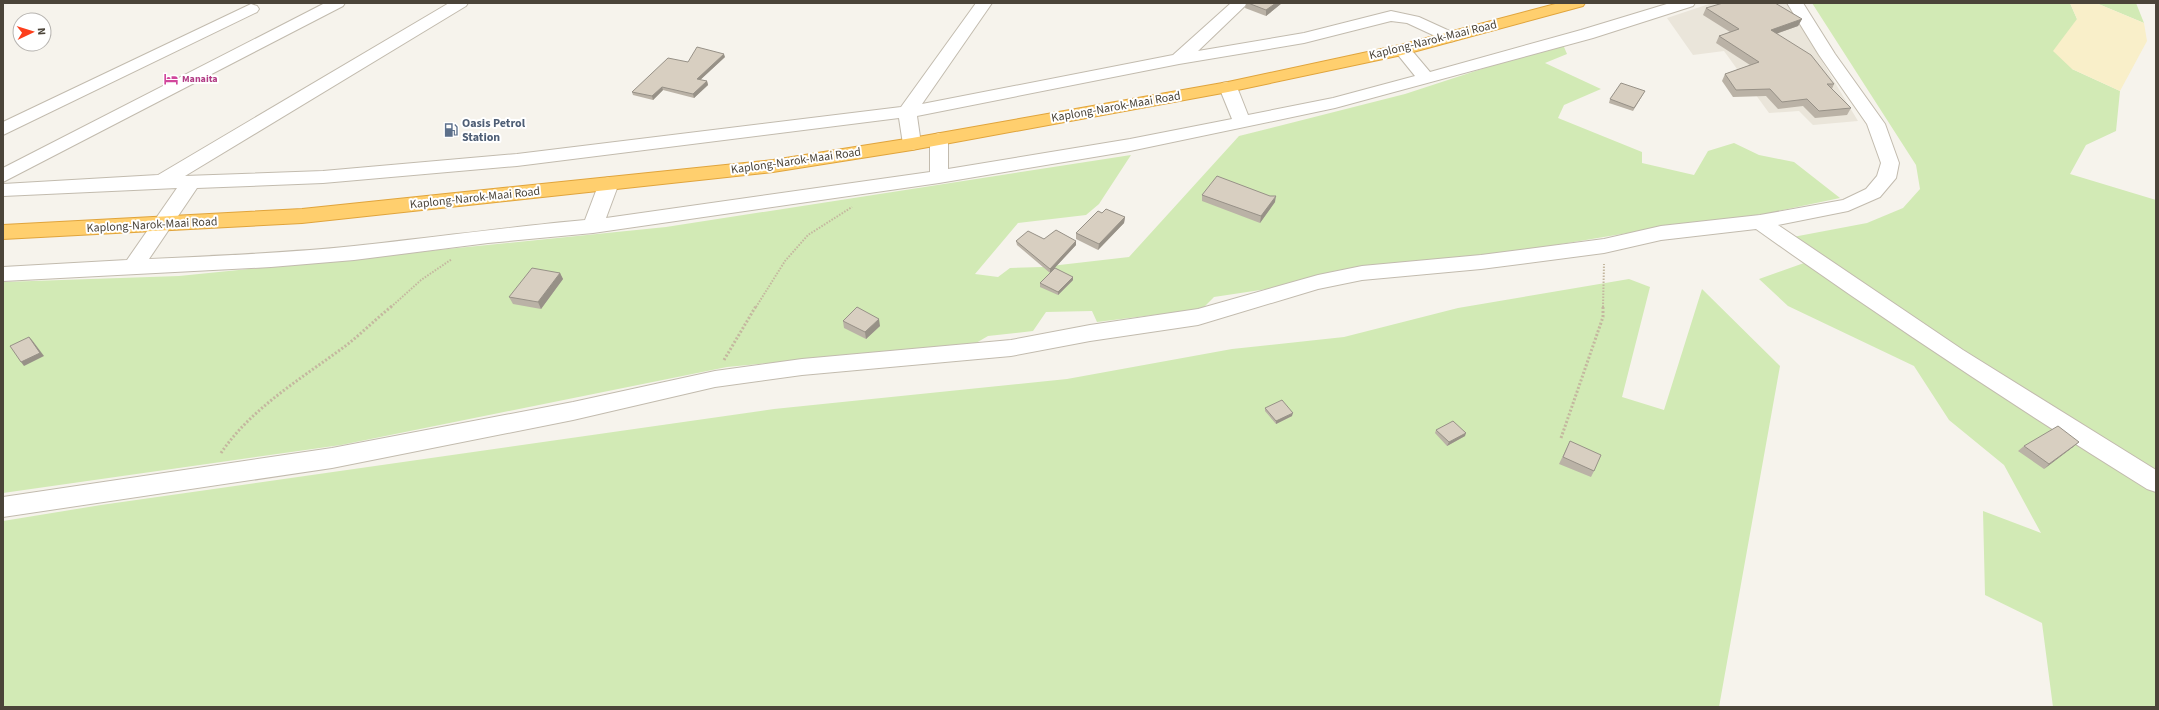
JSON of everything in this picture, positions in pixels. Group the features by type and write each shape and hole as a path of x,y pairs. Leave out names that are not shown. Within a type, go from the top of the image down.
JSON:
{"highway":[{"name":"Kaplong-Narok-Maai Road","path":"3,232 161,225 302,216 773,166 912,144 1228,87 1402,50 1577,3"}],"street":[{"path":"3,176 337,3"},
{"path":"162,182 460,3"},
{"path":"912,144 907,112 984,3"},
{"path":"1179,59 1240,3"},
{"path":"3,274 271,260 354,253 488,236 593,226 939,177 1130,145 1335,103 1580,36 1686,3"},
{"path":"3,507 332,458 573,411 715,379 802,367 1011,348 1090,333 1198,317 1318,282 1362,273 1480,262 1604,246 1661,233 1760,222 1848,205 1873,193 1886,178 1890,163 1876,124 1827,55 1795,3"},
{"path":"3,129 250,10"},
{"path":"3,190 162,182 323,177 517,160 667,143 907,112 1179,59 1304,38 1391,16 1400,16 1416,21 1448,37"},
{"path":"1402,50 1426,78"},
{"path":"1228,87 1242,122"},
{"path":"939,139 939,177"},
{"path":"132,268 191,182"},
{"path":"593,226 609,183"},
{"path":"1760,222 1826,270 2035,407 2156,482"}],"path":[{"path":"715,379 733,342 785,261 808,235 856,204 865,187"},
{"path":"1561,438 1603,317 1604,246"},
{"path":"205,476 234,434 271,401 350,342 421,280 457,256"}],"shaded area":[{"path":"1712,3 1787,3 1858,121 1813,125 1799,111 1769,113 1724,51 1693,55 1667,18"}],"green space":[{"path":"1812,3 2070,3 2077,19 2072,69 2120,91 2116,131 2086,145 2070,174 2156,200 2156,472 1902,312 1793,237 1867,223 1903,208 1920,189 1916,165"},
{"path":"2096,3 2136,3 2144,23"},
{"path":"1552,46 1564,47 1567,54 1545,63 1601,89 1564,105 1558,118 1642,152 1642,163 1694,175 1708,151 1734,143 1759,155 1794,162 1840,198 1764,214 1670,226 1514,252 1214,297 1202,309 1097,322 1092,311 1046,312 1033,331 988,336 976,343 727,367 341,445 3,493 3,282 179,276 666,227 1131,155 1099,204 1086,215 1018,223 975,274 998,277 1010,268 1042,267 1129,257 1239,136 1405,94"},
{"path":"1804,263 2156,490 2156,707 2053,707 2042,623 1985,595 1983,511 2041,533 2004,465 1949,420 1914,366 1788,306 1759,279"},
{"path":"1629,279 1650,287 1622,397 1664,410 1702,289 1780,366 1719,707 3,707 3,521 101,505 774,409 1067,379 1232,349 1344,337 1458,308"}],"sand":[{"path":"2070,3 2096,3 2144,23 2147,41 2120,91 2072,69 2053,51 2077,19"}],"building":[{"path":"1248,3 1276,3 1266,10"},
{"path":"1723,3 1775,3 1802,19 1771,30 1811,55 1834,84 1827,84 1851,108 1819,111 1807,99 1782,102 1770,89 1736,90 1725,74 1759,62 1719,36 1739,29 1706,8"},
{"path":"697,47 724,54 697,79 707,81 693,94 662,87 652,96 632,92 668,58 688,62"},
{"path":"1621,83 1645,91 1634,108 1610,99"},
{"path":"1217,176 1270,196 1276,196 1261,216 1202,195"},
{"path":"1106,209 1125,217 1099,244 1076,233 1098,211 1102,213"},
{"path":"1056,230 1076,241 1050,269 1016,241 1028,231 1044,239"},
{"path":"532,268 560,273 538,302 509,297"},
{"path":"1055,268 1073,277 1058,292 1040,283"},
{"path":"857,307 879,319 865,332 843,321"},
{"path":"29,337 40,353 21,362 10,346"},
{"path":"1282,400 1293,413 1276,421 1265,408"},
{"path":"1453,421 1466,433 1449,442 1436,430"},
{"path":"2058,426 2079,442 2049,464 2024,446"},
{"path":"1570,441 1601,455 1594,471 1563,457"}],"place":[{"name":"Manaita","path":"171,79"},
{"name":"Oasis Petrol Station","path":"451,130"}]}
